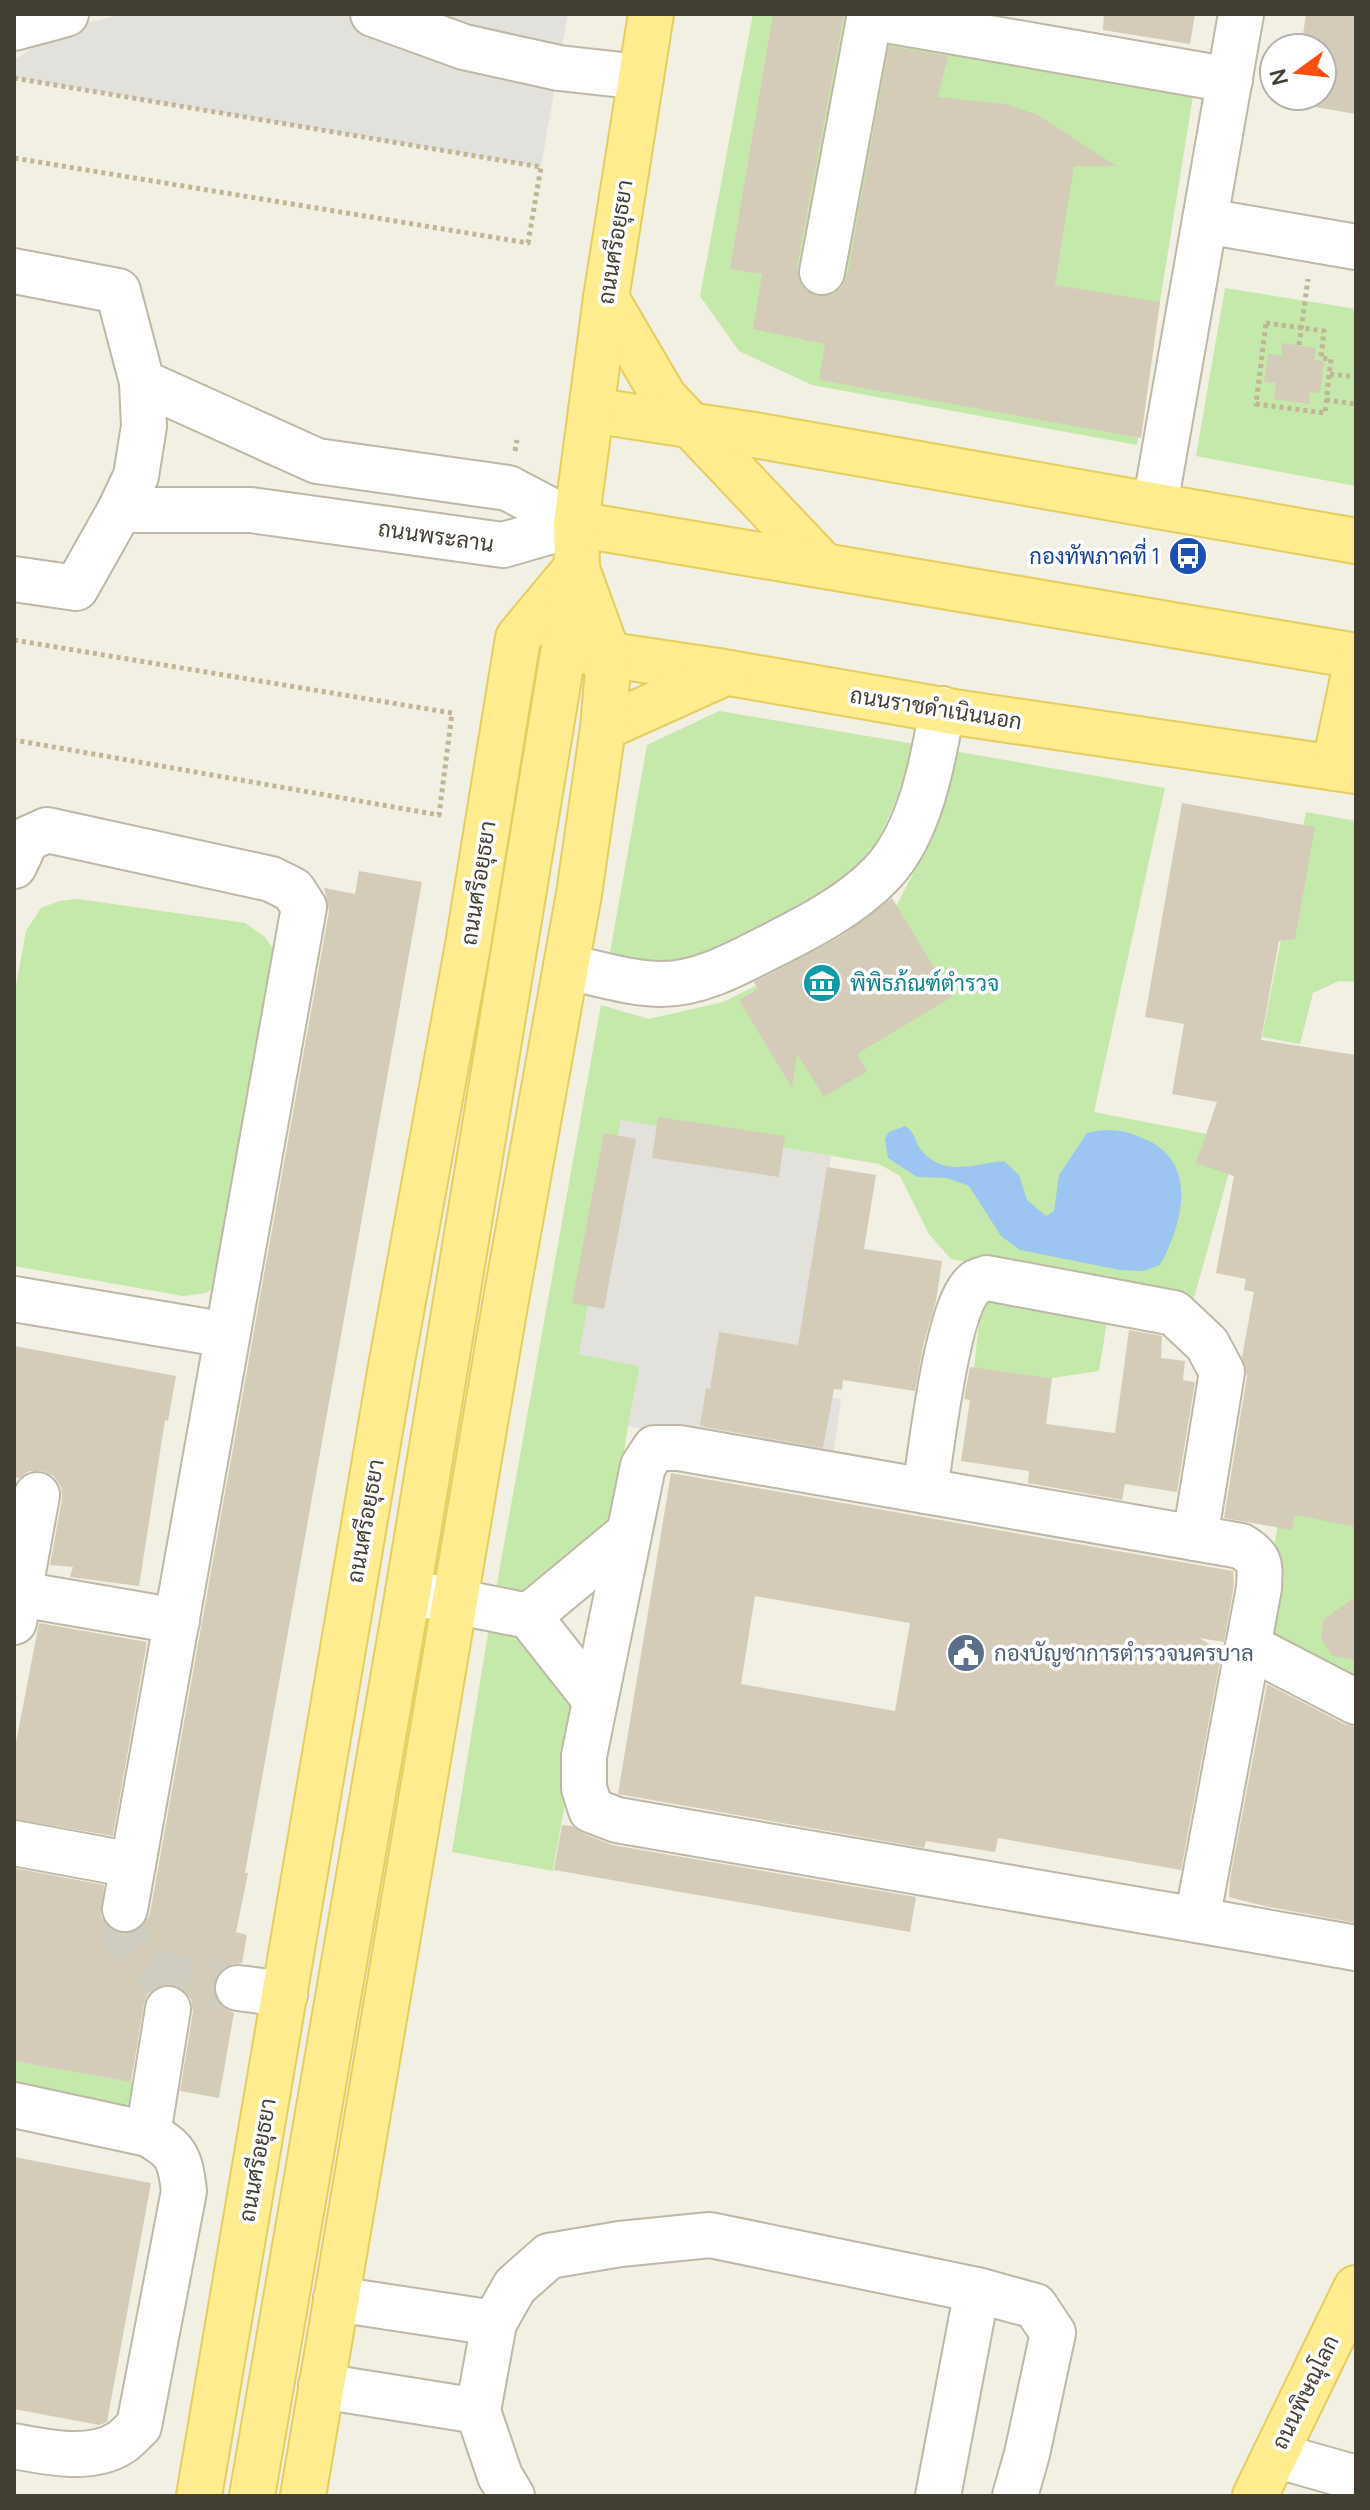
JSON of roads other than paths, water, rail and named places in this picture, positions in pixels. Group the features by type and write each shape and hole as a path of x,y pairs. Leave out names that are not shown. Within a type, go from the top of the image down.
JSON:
{"main road":[{"name":"ถนนศรีอยุธยา","path":"252,2496 376,1783 577,567 576,524 591,410 651,14"},
{"path":"606,298 664,397 822,564"},
{"path":"606,298 681,384 754,435"},
{"path":"591,410 754,435 1356,541"},
{"path":"576,524 1356,656"},
{"name":"ถนนศรีอยุธยา","path":"303,2496 505,1305 566,967 603,728 609,657 577,567"},
{"path":"518,638 577,567"},
{"name":"ถนนศรีอยุธยา","path":"199,2496 518,638"},
{"name":"ถนนราชดำเนินนอก","path":"518,638 609,657 727,672 942,709 1345,769"},
{"path":"1345,769 1356,664"},
{"path":"603,728 727,672"},
{"path":"479,871 525,880"},
{"path":"512,958 566,967"},
{"path":"390,1372 443,1380"},
{"path":"348,1620 408,1592"},
{"path":"322,1773 376,1783"},
{"path":"285,1994 337,2003"},
{"name":"ถนนพิษณุโลก","path":"1255,2496 1356,2288"},
{"path":"288,2291 336,2299"},
{"path":"273,2380 321,2386"}],"street":[{"path":"373,14 464,47 559,68 641,77"},
{"path":"1155,505 1241,14"},
{"path":"822,272 869,15 1230,80"},
{"path":"1206,221 1356,247"},
{"path":"14,271 118,291 142,382 144,426 136,476 76,588 14,579"},
{"path":"142,382 317,461 508,488 576,524"},
{"name":"ถนนพระลาน","path":"120,510 251,510 503,545 576,524"},
{"path":"566,967 662,984 689,981 728,968 770,947 816,922 865,889 884,871 920,806 932,768 942,709"},
{"path":"18,838 47,830 271,879 293,890 304,907 125,1909"},
{"path":"925,1491 949,1346 963,1299 975,1283 987,1278 1174,1313 1207,1344 1222,1372 1195,1538"},
{"path":"14,1299 227,1335"},
{"path":"1197,1920 1259,1588 1260,1564 1256,1556 1241,1546 679,1448 655,1448 643,1466 584,1756 584,1788 591,1810 617,1820 1356,1948"},
{"path":"37,1495 16,1603 177,1621"},
{"path":"529,1616 629,1533"},
{"path":"408,1592 529,1616 595,1700"},
{"path":"1248,1646 1356,1702"},
{"path":"14,1843 133,1865"},
{"path":"238,1988 285,1994"},
{"path":"148,2134 168,2009"},
{"path":"14,2105 148,2134 165,2143 180,2160 184,2191 139,2426 119,2444 93,2452 54,2453 14,2446"},
{"path":"512,2496 500,2476 478,2411 494,2323 515,2286 549,2256 620,2244 710,2235 977,2290 1035,2306 1053,2333 1015,2496"},
{"path":"938,2496 977,2290"},
{"path":"336,2299 494,2323"},
{"path":"321,2386 478,2411"},
{"path":"1275,2455 1356,2478"}],"water":[{"path":"905,1126 922,1151 940,1164 960,1167 1004,1161 1019,1175 1027,1200 1046,1216 1054,1211 1059,1175 1087,1133 1118,1130 1147,1140 1163,1151 1174,1164 1180,1180 1181,1196 1175,1232 1160,1265 1143,1271 1120,1270 1020,1250 1001,1236 969,1186 947,1178 917,1177 888,1158 885,1139 889,1132"}],"tunnel":[{"path":"125,1909 127,1941 135,1955 146,1965 175,1977 238,1988"}],"place":[{"name":"กองทัพภาคที่ 1","path":"1188,556"},
{"name":"พิพิธภ้ณฑ์ตำรวจ","path":"822,983"},
{"name":"กองบัญชาการตำรวจนครบาล","path":"966,1653"}]}
